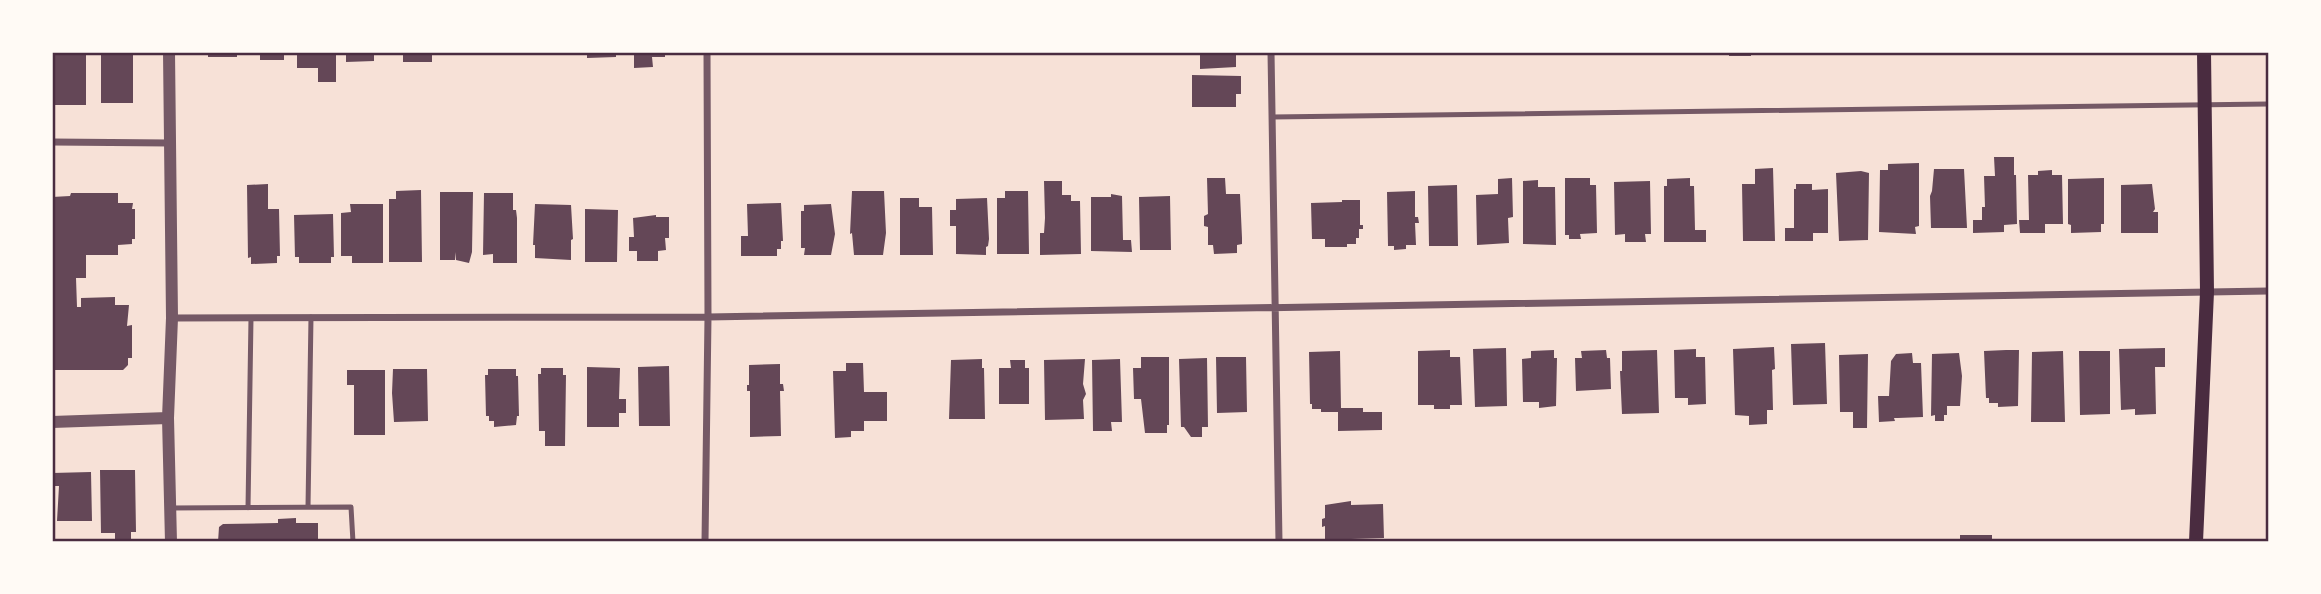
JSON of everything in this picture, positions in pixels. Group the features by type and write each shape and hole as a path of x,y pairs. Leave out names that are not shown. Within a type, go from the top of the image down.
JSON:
{"main road":[{"path":"2196,541 2207,292 2204,52"}],"street":[{"path":"169,52 172,318 168,418 171,541"},
{"path":"705,541 707,52"},
{"path":"1271,52 1279,541"},
{"path":"52,142 169,143"},
{"path":"172,318 708,317 2269,291"},
{"path":"52,422 168,418"}],"lane":[{"path":"1272,117 2269,104"},
{"path":"309,507 311,317"},
{"path":"248,508 251,318"},
{"path":"170,508 351,507 353,541"}],"building":[{"path":"55,52 86,52 86,105 54,105"},
{"path":"101,52 133,52 133,103 101,103"},
{"path":"208,52 237,52 237,57 208,57"},
{"path":"260,52 284,52 284,60 260,60"},
{"path":"297,52 336,52 336,82 318,82 318,68 297,68"},
{"path":"346,52 374,52 374,61 346,62"},
{"path":"403,52 432,52 432,62 403,62"},
{"path":"587,52 616,52 616,57 587,58"},
{"path":"634,52 665,52 665,57 652,57 653,67 634,68"},
{"path":"1200,52 1242,52 1242,55 1236,55 1236,67 1200,69"},
{"path":"1729,52 1751,52 1751,56 1729,56"},
{"path":"1192,75 1241,76 1241,94 1236,94 1236,107 1192,107"},
{"path":"1994,157 2014,157 2017,224 2004,225 2004,232 1973,233 1973,220 1982,220 1982,207 1985,207 1984,176 1995,176"},
{"path":"1919,163 1919,226 1915,227 1916,234 1879,232 1880,170 1888,170 1888,164"},
{"path":"1773,168 1775,241 1743,241 1742,184 1755,184 1755,169"},
{"path":"1934,169 1964,169 1967,228 1931,228 1930,196"},
{"path":"2052,170 2052,175 2062,175 2063,224 2045,224 2045,233 2020,233 2019,220 2029,220 2028,175"},
{"path":"1836,173 1869,173 1868,240 1839,241"},
{"path":"1207,178 1225,178 1226,194 1240,194 1242,244 1237,245 1237,253 1214,254 1213,245 1208,245 1208,227 1204,226 1204,216 1208,214"},
{"path":"1512,178 1513,217 1508,218 1509,243 1477,245 1476,195 1498,194 1498,179"},
{"path":"1565,178 1590,178 1590,185 1596,185 1597,233 1580,234 1581,239 1569,239 1569,235 1565,235"},
{"path":"1690,178 1690,186 1694,186 1695,230 1706,230 1706,242 1664,242 1664,186 1667,186 1667,179"},
{"path":"2104,178 2104,224 2101,224 2101,232 2071,233 2071,225 2068,224 2068,179"},
{"path":"1538,180 1538,187 1555,187 1556,245 1523,244 1523,181"},
{"path":"1044,181 1062,181 1062,195 1071,195 1071,201 1080,201 1081,254 1040,255 1040,233 1044,233 1045,218"},
{"path":"1650,181 1651,234 1645,234 1646,242 1625,242 1625,234 1615,235 1614,182"},
{"path":"268,184 268,209 279,209 280,256 277,256 277,263 251,264 251,257 248,258 247,185"},
{"path":"1796,184 1812,184 1812,190 1828,189 1828,233 1813,233 1813,241 1785,241 1785,228 1794,228"},
{"path":"2152,184 2155,209 2153,212 2158,212 2158,233 2121,233 2121,185"},
{"path":"1457,185 1458,246 1429,246 1428,186"},
{"path":"421,190 422,262 389,262 389,199 396,199 396,191"},
{"path":"852,191 884,191 886,233 883,255 854,255 852,233 850,234"},
{"path":"1005,191 1028,191 1029,254 997,254 997,198 1005,198"},
{"path":"1415,191 1415,217 1418,217 1419,223 1415,223 1416,245 1406,245 1406,249 1394,250 1394,246 1388,246 1387,192"},
{"path":"440,192 473,192 472,252 469,263 456,260 455,252 455,260 440,260"},
{"path":"71,193 118,193 118,203 133,203 132,209 135,209 135,239 132,239 132,244 118,245 118,255 86,255 86,278 76,278 77,307 81,307 81,298 115,297 115,305 129,305 127,326 132,325 132,358 128,358 128,365 123,370 52,370 52,197 70,196"},
{"path":"484,193 513,193 513,210 516,210 517,218 517,263 493,263 493,254 483,255"},
{"path":"1111,194 1122,196 1123,240 1131,240 1132,252 1091,251 1091,197 1111,197"},
{"path":"1170,196 1171,250 1140,250 1139,197"},
{"path":"900,198 919,198 919,207 932,207 933,255 900,255"},
{"path":"987,198 989,239 986,255 956,254 956,226 950,226 950,210 956,210 956,199"},
{"path":"1360,200 1360,225 1363,225 1363,229 1359,229 1356,244 1347,244 1347,247 1325,247 1325,239 1312,239 1311,203"},
{"path":"781,203 783,241 781,249 777,249 777,256 741,256 741,236 748,236 747,204"},
{"path":"350,204 383,204 383,263 352,263 352,256 341,256 341,213 351,212"},
{"path":"535,204 571,205 571,260 535,258"},
{"path":"831,204 835,234 831,255 804,255 805,248 801,248 801,211 804,211 804,205"},
{"path":"585,209 618,210 617,262 585,262"},
{"path":"333,214 334,257 331,257 331,263 299,263 299,257 295,257 294,215"},
{"path":"656,215 669,217 666,250 658,251 658,261 637,261 637,251 629,251 629,237 634,237 633,218"},
{"path":"1825,343 1827,404 1793,405 1791,344"},
{"path":"1774,347 1773,410 1767,410 1767,424 1749,425 1749,416 1735,415 1733,349"},
{"path":"1506,348 1507,406 1475,407 1473,349"},
{"path":"2165,348 2165,367 2155,367 2156,414 2135,415 2135,409 2121,410 2119,349"},
{"path":"1696,349 1696,357 1705,357 1706,404 1688,405 1688,398 1675,398 1674,350"},
{"path":"1450,350 1450,357 1460,357 1462,405 1450,405 1450,409 1434,409 1434,405 1418,405 1418,351"},
{"path":"1554,350 1554,358 1557,358 1556,406 1539,408 1539,402 1523,402 1522,359 1531,358 1531,351"},
{"path":"1606,350 1607,358 1610,358 1611,389 1576,391 1575,358 1582,358 1581,351"},
{"path":"1657,350 1659,413 1622,414 1622,351"},
{"path":"2019,350 2018,406 1998,407 1998,403 1989,403 1989,398 1986,398 1984,351"},
{"path":"1340,351 1341,408 1363,408 1363,412 1382,412 1382,430 1338,431 1338,412 1312,409 1309,352"},
{"path":"2063,351 2065,422 2031,422 2032,352"},
{"path":"2079,351 2110,351 2110,414 2080,415"},
{"path":"1912,353 1913,363 1921,363 1923,417 1894,418 1895,421 1879,422 1878,396 1889,396 1891,361 1896,354"},
{"path":"1959,353 1962,376 1960,406 1947,406 1944,421 1935,421 1935,415 1931,416 1932,354"},
{"path":"1868,354 1867,428 1853,428 1853,412 1840,412 1839,355"},
{"path":"1141,357 1169,357 1167,433 1145,433 1141,399 1134,399 1133,368 1141,368"},
{"path":"1216,357 1246,357 1247,412 1217,413"},
{"path":"1207,358 1208,427 1202,427 1202,437 1191,437 1184,427 1181,427 1179,359"},
{"path":"982,359 985,419 949,419 951,360"},
{"path":"1085,359 1084,419 1045,420 1044,360"},
{"path":"1120,359 1122,422 1111,422 1112,431 1093,431 1092,360"},
{"path":"1010,360 1025,360 1025,368 1029,368 1029,404 999,404 999,368 1011,368"},
{"path":"846,363 863,363 864,392 887,392 887,421 864,421 864,431 851,431 851,437 835,438 833,371 846,371"},
{"path":"780,364 780,384 783,384 784,391 780,391 781,436 750,437 750,391 747,391 749,365"},
{"path":"669,366 670,426 639,426 638,367"},
{"path":"587,367 620,368 619,399 626,399 626,413 619,413 619,427 587,427"},
{"path":"541,368 563,368 563,375 566,375 565,446 545,446 545,431 539,431 538,374 541,374"},
{"path":"393,369 427,369 428,421 394,422"},
{"path":"488,369 516,369 519,416 516,425 494,427 494,421 489,421 489,416 486,416 485,375 488,375"},
{"path":"347,370 385,370 385,435 354,435 354,385 347,385"},
{"path":"100,470 135,470 136,532 131,532 131,539 115,539 115,533 101,533"},
{"path":"91,472 92,521 57,521 59,486 52,486 52,473"},
{"path":"1351,501 1351,505 1383,504 1384,538 1351,539 1351,542 1325,540 1322,519 1325,518 1325,505"},
{"path":"296,518 296,523 318,523 318,542 218,542 219,527 223,524 278,523 278,519"},
{"path":"1960,535 1992,535 1992,542 1960,542"}]}
